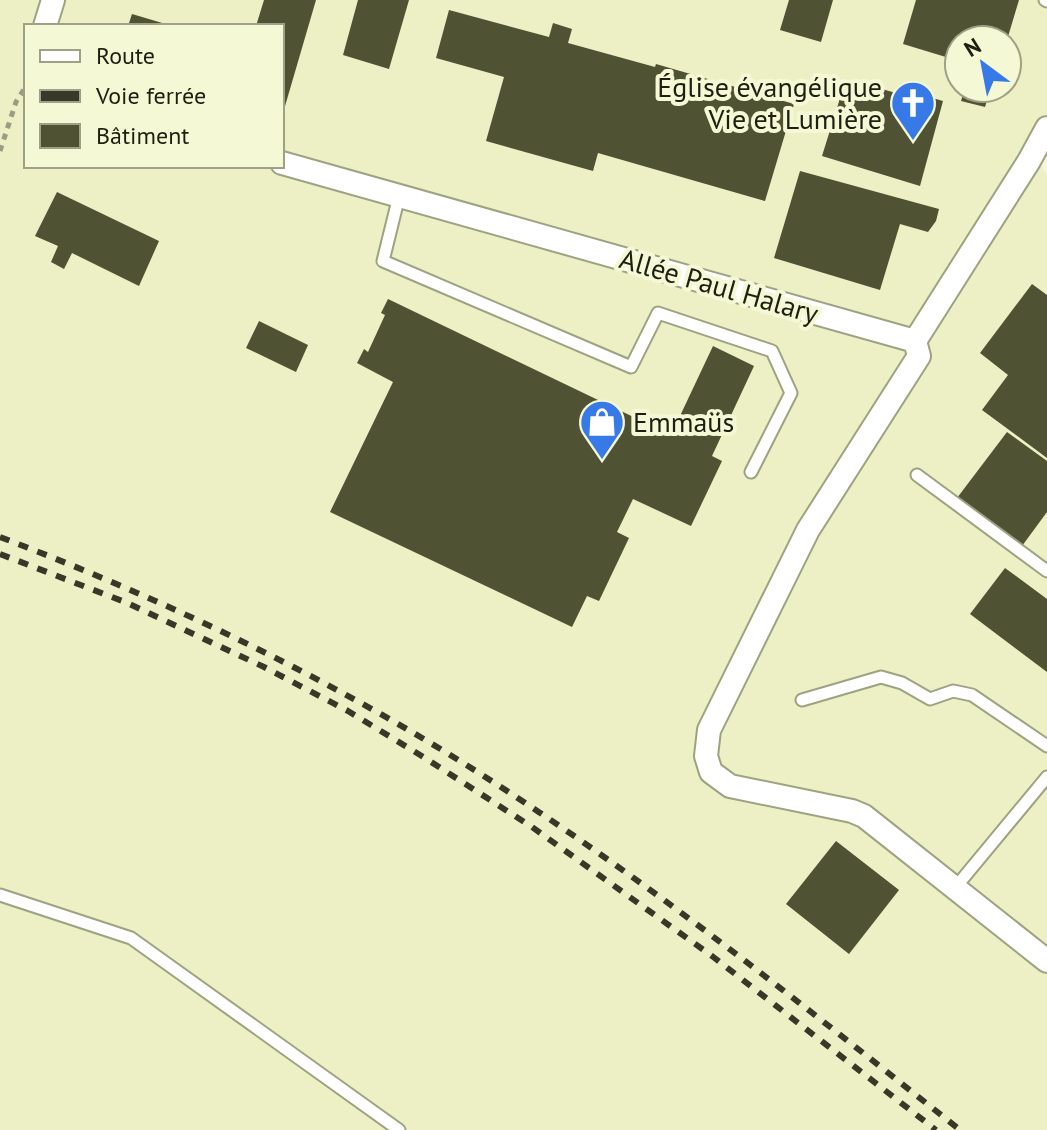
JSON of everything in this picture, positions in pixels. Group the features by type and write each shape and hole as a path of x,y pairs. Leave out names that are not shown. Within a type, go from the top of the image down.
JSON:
{"street":[{"path":"46,24 53,0"},
{"path":"1047,128 915,341 919,356 808,530 709,730 706,756 711,772 730,786 864,816 1047,961"},
{"name":"Allée Paul Halary","path":"284,164 915,341"}],"lane":[{"path":"399,196 383,261 631,367 658,313 772,351 791,393 751,472"},
{"path":"917,475 1047,571"},
{"path":"802,700 881,677 902,683 930,699 953,691 972,695 1047,746"},
{"path":"955,888 1047,777"},
{"path":"0,895 131,938 399,1130"}],"path":[{"path":"0,151 16,102 24,89"}],"shaded area":[{"path":"0,0 1047,0 1047,148 1040,163 1047,176 1047,1130 0,1130"}],"building":[{"path":"264,0 316,0 284,110 284,24 257,24"},
{"path":"358,0 409,0 389,69 343,55"},
{"path":"789,0 833,0 821,42 780,30"},
{"path":"916,0 1019,0 1012,24 943,24 943,56 903,44"},
{"path":"449,10 549,37 553,23 572,29 568,43 655,67 656,64 794,104 765,201 598,153 593,171 486,141 504,77 436,58"},
{"path":"132,14 166,24 129,24"},
{"path":"846,79 914,98 915,93 943,101 920,186 822,156"},
{"path":"800,171 939,209 936,221 928,232 900,224 880,290 774,258"},
{"path":"57,192 159,241 139,286 72,253 64,269 51,262 58,246 35,236"},
{"path":"1032,284 1047,295 1047,458 982,410 1008,375 980,353"},
{"path":"388,299 671,435 713,346 754,366 712,456 722,461 691,526 633,499 617,532 629,538 599,601 587,596 572,627 330,512 393,382 357,363 364,349 368,352 385,315 381,313"},
{"path":"259,321 308,345 296,372 246,348"},
{"path":"1007,432 1047,461 1047,512 1022,546 957,498"},
{"path":"1005,568 1047,599 1047,672 970,614"},
{"path":"836,841 899,890 849,954 786,904"}],"railway":[{"path":"0,537 229,635 339,691 447,753 645,886 960,1130"},
{"path":"0,554 125,602 264,667 348,711 425,758 532,827 712,956 936,1130"}],"place":[{"name":"Église évangélique Vie et Lumière","path":"913,142"},
{"name":"Emmaüs","path":"602,461"}]}
